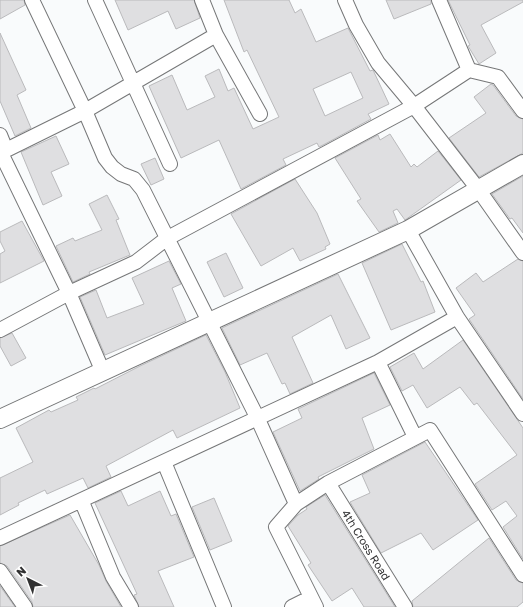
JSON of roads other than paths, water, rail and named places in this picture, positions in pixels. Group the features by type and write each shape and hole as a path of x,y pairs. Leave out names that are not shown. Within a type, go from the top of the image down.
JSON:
{"street":[{"path":"32,0 86,111 105,158 112,167 121,174 134,179 143,190 166,239 257,417 296,504"},
{"path":"95,0 170,164"},
{"path":"202,0 216,36 260,114"},
{"path":"344,0 356,25 378,63 414,106 478,189 523,253"},
{"path":"441,1 469,70"},
{"path":"2,152 86,111 216,36"},
{"path":"0,330 69,293 136,262 166,239 414,106 469,70 498,77 523,111"},
{"path":"0,135 2,152 69,293 103,372"},
{"path":"0,419 408,230 523,164"},
{"path":"408,230 457,317 523,414"},
{"path":"0,538 82,502 257,417 378,362 457,317"},
{"path":"378,362 415,437"},
{"path":"292,607 313,603 276,527 296,504 328,484 430,430 523,574"},
{"path":"164,462 224,607"},
{"name":"4th Cross Road","path":"328,484 405,607"},
{"path":"82,502 113,577 131,607"},
{"path":"0,571 25,607"}]}
